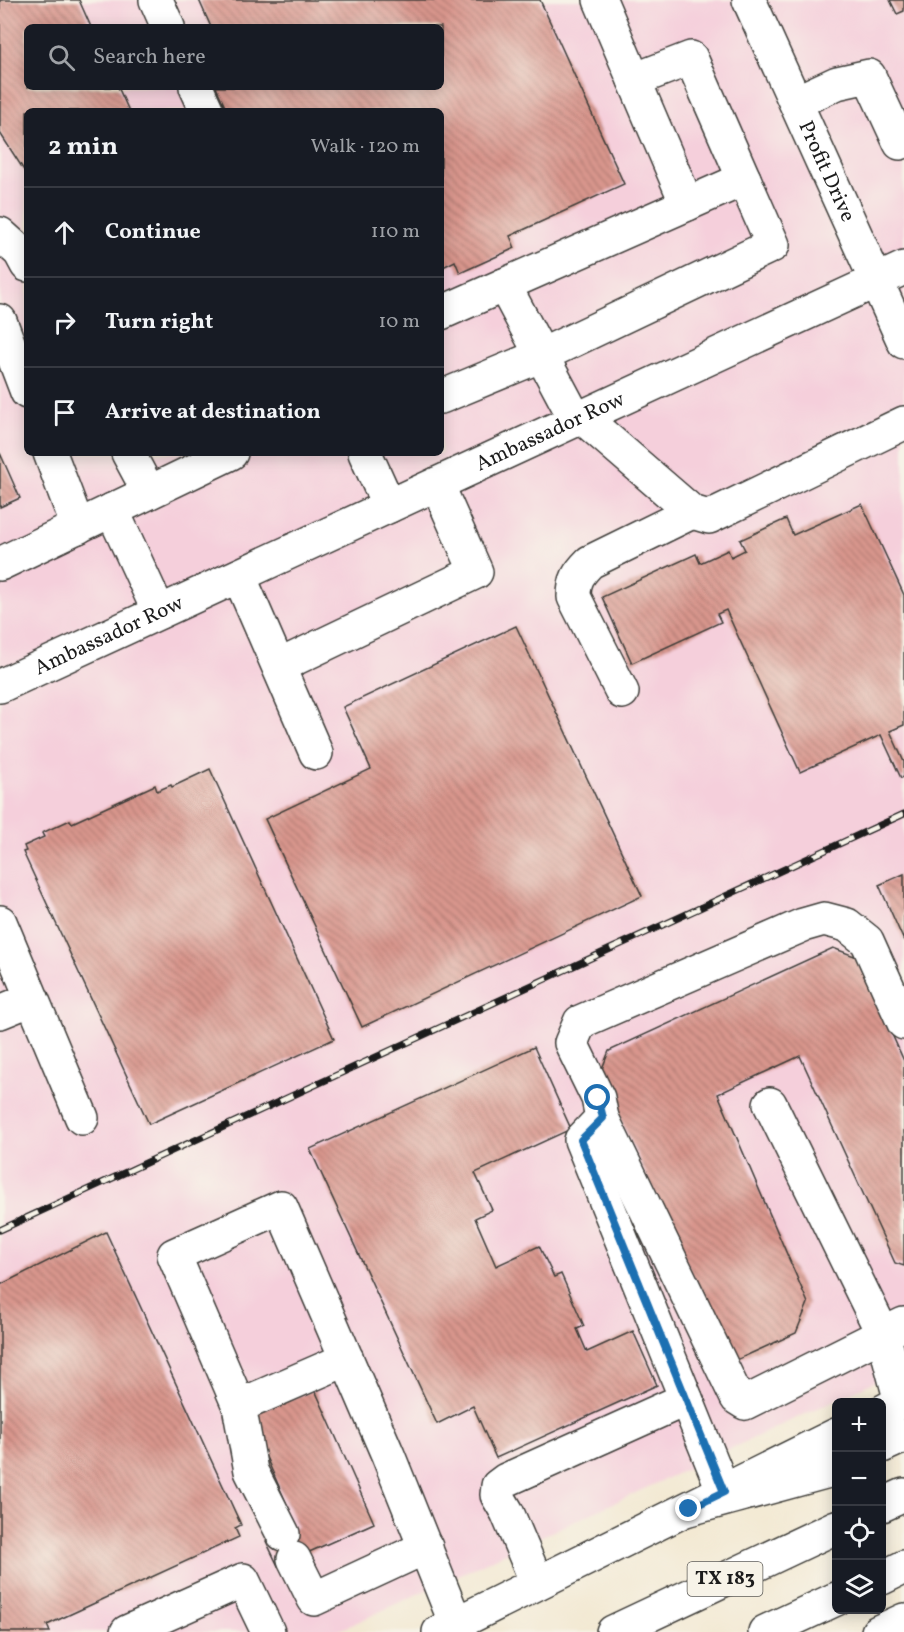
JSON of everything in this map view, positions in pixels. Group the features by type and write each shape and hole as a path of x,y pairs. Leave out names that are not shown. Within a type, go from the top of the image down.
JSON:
{"main road":[{"path":"156,0 167,24"},
{"path":"600,0 687,204"},
{"name":"Profit Drive","path":"749,0 796,102 890,274 904,342"},
{"path":"444,396 542,355 773,245 691,58 634,80"},
{"path":"796,102 837,83 869,76 900,143 904,141"},
{"path":"197,90 206,108"},
{"path":"444,312 744,179"},
{"path":"0,234 20,252 24,259"},
{"name":"Ambassador Row","path":"0,686 890,274"},
{"path":"504,285 579,418 692,512 709,517 904,423"},
{"path":"0,321 24,384"},
{"path":"51,456 78,526"},
{"path":"130,456 149,492"},
{"path":"0,564 225,456"},
{"path":"366,456 389,506"},
{"path":"279,666 476,572 437,484"},
{"path":"112,510 159,612"},
{"path":"622,692 574,597 574,584 580,572 590,562 692,512"},
{"path":"239,576 316,753"},
{"path":"893,1329 745,1403 737,1398 603,1118 598,1098 571,1043 580,1022 803,925 824,919 847,925 867,941 904,1023"},
{"path":"0,922 82,1118"},
{"path":"0,1012 32,999"},
{"path":"770,1104 893,1329 896,1404"},
{"path":"603,1118 581,1140 724,1492"},
{"path":"426,1547 314,1599 251,1471 239,1406 174,1255 280,1207 426,1547 437,1580 447,1628 832,1437"},
{"path":"239,1406 347,1359"},
{"path":"537,1583 498,1495 498,1486 506,1480 686,1399"},
{"path":"886,1444 904,1436"},
{"path":"689,1509 832,1470"},
{"path":"886,1504 904,1495"},
{"name":"TX 183","path":"613,1632 832,1529"},
{"path":"886,1576 904,1567"},
{"path":"127,1632 243,1580 268,1632"},
{"path":"765,1632 832,1601"},
{"path":"878,1632 904,1620"}],"shaded area":[{"path":"0,0 904,0 904,1368 839,1398 832,1398 832,1401 336,1632 0,1632"}],"building":[{"path":"0,0 79,0 90,24 24,24 24,90 119,90 128,108 24,108 24,170 0,133"},
{"path":"199,0 540,0 624,184 510,236 515,248 460,273 455,261 444,266 444,108 226,108 217,90 444,90 444,24 210,24"},
{"path":"890,0 904,0 904,11 897,14"},
{"path":"0,453 20,498 0,507"},
{"path":"862,504 904,595 904,725 890,731 904,762 904,777 901,778 881,735 800,772 726,610 717,614 721,622 632,663 602,597 696,554 700,563 728,550 731,557 745,550 740,540 786,519 793,535"},
{"path":"516,626 642,896 362,1027 265,819 371,769 343,707"},
{"path":"210,769 334,1039 149,1124 23,852 26,851 24,846 44,837 42,833 70,820 72,823 155,785 157,791 171,785 172,787"},
{"path":"904,874 904,941 879,885"},
{"path":"833,948 857,957 904,1061 904,1266 895,1263 800,1056 718,1094 808,1303 796,1333 732,1362 600,1074 609,1051"},
{"path":"534,1047 571,1129 475,1173 492,1210 475,1218 496,1266 539,1246 554,1277 561,1274 584,1326 577,1329 587,1352 633,1331 657,1385 496,1458 473,1406 437,1424 310,1149"},
{"path":"106,1232 241,1525 235,1528 239,1537 47,1625 50,1632 0,1632 0,1285"},
{"path":"315,1390 374,1523 278,1566 266,1541 297,1527 247,1414"}],"railway":[{"path":"0,1230 904,814"}],"route":[{"path":"598,1098 603,1118 581,1140 724,1492 689,1509"}]}
